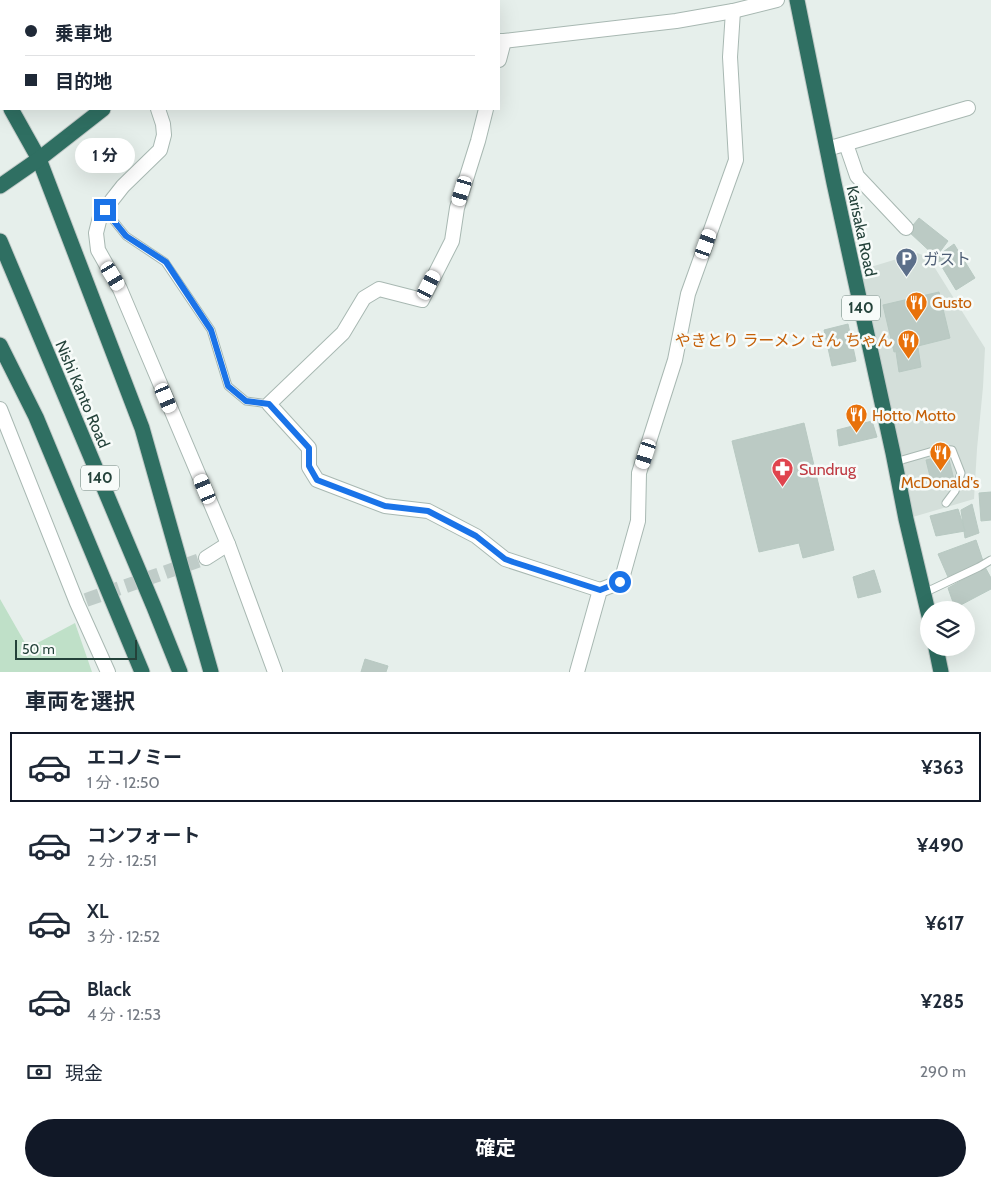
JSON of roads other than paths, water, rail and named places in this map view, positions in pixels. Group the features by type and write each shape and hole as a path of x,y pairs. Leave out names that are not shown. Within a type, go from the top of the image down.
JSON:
{"highway":[{"name":"Karisaka Road","path":"797,0 827,149 926,601"},
{"path":"11,110 39,159 142,428 211,672"},
{"path":"0,186 39,159 100,110"},
{"name":"Nishi Kanto Road","path":"0,241 180,672"},
{"path":"0,345 36,417 142,672"},
{"path":"938,656 941,672"}],"street":[{"path":"501,41 676,21 733,11 777,0"},
{"path":"486,110 457,208 452,241 422,300 379,289 364,298 343,333 269,404 309,448 309,466 317,480 385,506 428,511 476,536 505,559 600,590 620,582 638,521 640,473 676,360 688,294 736,160 730,57 733,11"},
{"path":"827,149 968,108"},
{"path":"158,110 164,135 160,150 124,186 100,217 96,233 98,250 120,289 228,544 275,672"},
{"path":"846,144 857,176 906,228"},
{"path":"0,409 81,601 108,672"},
{"path":"206,558 228,544"},
{"path":"578,672 600,590"}],"lane":[{"path":"105,210 126,236 166,262 211,330 228,386 246,401 269,404"},
{"path":"895,462 940,449 952,450 961,474 955,491 946,503"},
{"path":"924,593 991,560"}],"tunnel":[{"path":"86,600 206,558"}],"place":[{"name":"ガスト","path":"907,278"},
{"name":"Gusto","path":"916,321"},
{"name":"やきとり ラーメン さん ちゃん","path":"909,359"},
{"name":"Hotto Motto","path":"856,434"},
{"name":"McDonald's","path":"940,472"},
{"name":"Sundrug","path":"783,488"}]}
